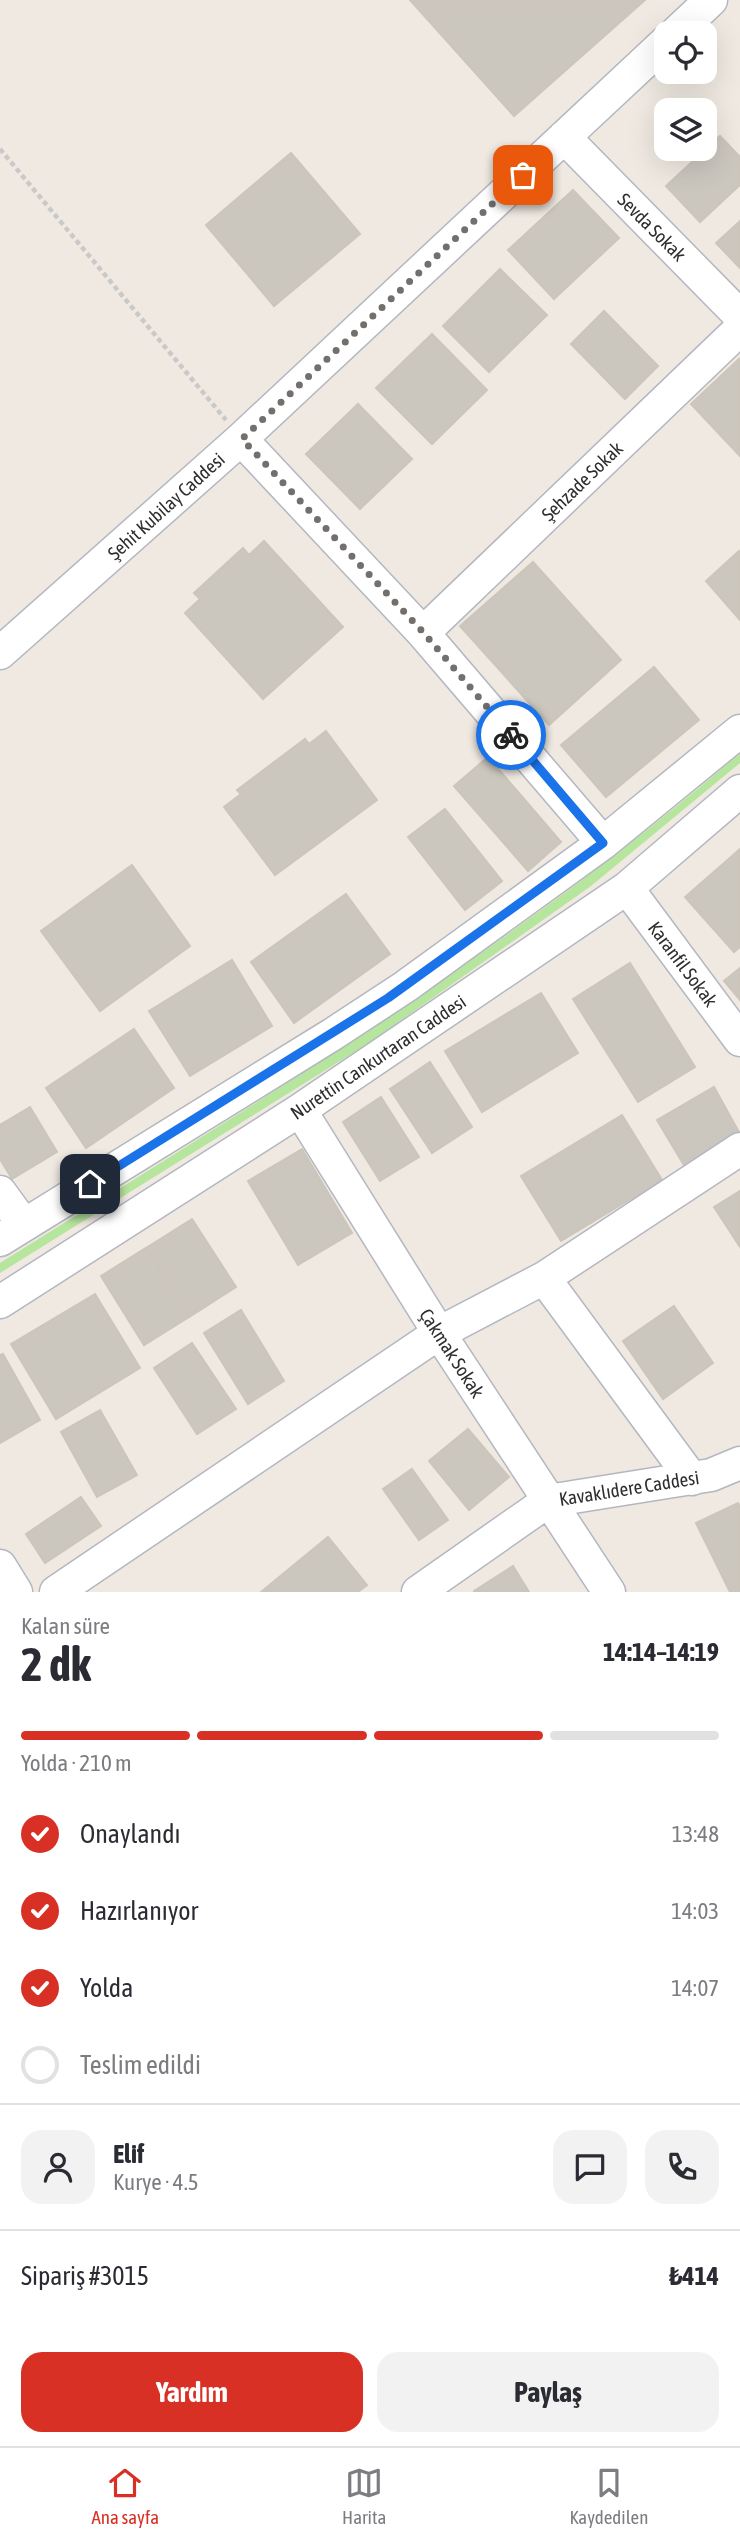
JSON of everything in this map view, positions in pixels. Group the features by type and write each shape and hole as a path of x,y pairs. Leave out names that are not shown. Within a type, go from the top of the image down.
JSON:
{"street":[{"path":"689,21 711,0"},
{"name":"Şehit Kubilay Caddesi","path":"0,653 242,439 654,53"},
{"name":"Sevda Sokak","path":"564,137 740,316"},
{"name":"Şehzade Sokak","path":"423,632 740,329"},
{"path":"242,439 423,632 603,843"},
{"path":"0,1192 12,1233 406,986 603,843 740,731"},
{"name":"Nurettin Cankurtaran Caddesi","path":"0,1302 300,1110 627,888 740,791"},
{"name":"Karanfil Sokak","path":"627,888 740,1040"},
{"name":"Çakmak Sokak","path":"300,1110 439,1333 609,1592"},
{"path":"57,1592 439,1333 544,1278 740,1149"},
{"path":"544,1278 692,1479"},
{"name":"Kavaklıdere Caddesi","path":"418,1592 548,1501 692,1479 740,1463"},
{"path":"0,1566 16,1592"}],"path":[{"path":"0,149 242,439"}],"green space":[{"path":"740,753 740,763 591,886 369,1043 0,1273 0,1263 286,1084 473,959 653,825"}],"building":[{"path":"410,0 645,0 514,116"},
{"path":"720,136 740,157 740,185 700,222 666,186 693,161 717,161 717,139"},
{"path":"291,153 360,234 274,306 206,225"},
{"path":"573,190 619,238 554,299 508,250"},
{"path":"740,221 740,268 716,243"},
{"path":"500,269 547,315 489,372 443,326"},
{"path":"604,311 658,366 625,399 571,344"},
{"path":"432,334 487,390 432,444 376,388"},
{"path":"740,360 740,456 691,404"},
{"path":"358,404 412,459 360,509 306,454"},
{"path":"264,541 343,627 263,699 185,613 200,599 194,593 243,548 249,555"},
{"path":"740,552 740,620 706,581"},
{"path":"533,562 621,660 549,725 460,626"},
{"path":"654,667 699,720 606,797 561,745"},
{"path":"326,731 377,800 275,875 224,807 241,794 237,790 305,739 309,744"},
{"path":"488,757 561,842 528,871 454,786"},
{"path":"445,809 502,881 465,910 408,837"},
{"path":"740,849 740,947 734,952 685,897"},
{"path":"132,865 190,946 100,1011 41,931"},
{"path":"346,894 390,954 294,1023 251,962"},
{"path":"232,960 272,1026 190,1076 149,1011"},
{"path":"630,963 695,1067 638,1102 573,999"},
{"path":"740,968 740,1000 724,981"},
{"path":"541,993 578,1053 482,1112 445,1051"},
{"path":"134,1029 174,1088 86,1148 46,1088"},
{"path":"430,1062 472,1127 432,1153 390,1089"},
{"path":"714,1087 740,1134 685,1167 657,1120"},
{"path":"381,1097 419,1157 380,1181 343,1122"},
{"path":"30,1107 57,1152 12,1179 0,1159 0,1125"},
{"path":"622,1115 662,1180 561,1241 521,1176"},
{"path":"302,1149 352,1233 298,1265 248,1181"},
{"path":"740,1191 740,1247 714,1207"},
{"path":"192,1219 236,1287 189,1317 146,1248"},
{"path":"146,1248 189,1317 144,1345 101,1276"},
{"path":"95,1294 140,1368 56,1419 11,1344"},
{"path":"674,1306 713,1363 663,1399 623,1341"},
{"path":"241,1310 284,1381 248,1404 204,1333"},
{"path":"192,1343 236,1409 197,1434 154,1368"},
{"path":"3,1354 40,1420 0,1443 0,1355"},
{"path":"100,1410 137,1475 97,1497 61,1432"},
{"path":"468,1429 509,1477 469,1510 429,1461"},
{"path":"412,1469 448,1520 419,1540 383,1489"},
{"path":"81,1497 101,1526 45,1563 26,1534"},
{"path":"738,1503 740,1592 730,1592 696,1523"},
{"path":"328,1537 367,1585 358,1592 261,1592"},
{"path":"513,1566 529,1592 474,1592 474,1591"}],"way so far":[{"path":"511,735 423,632 242,439 523,175"}],"route":[{"path":"90,1184 388,998 603,843 511,735"}]}
